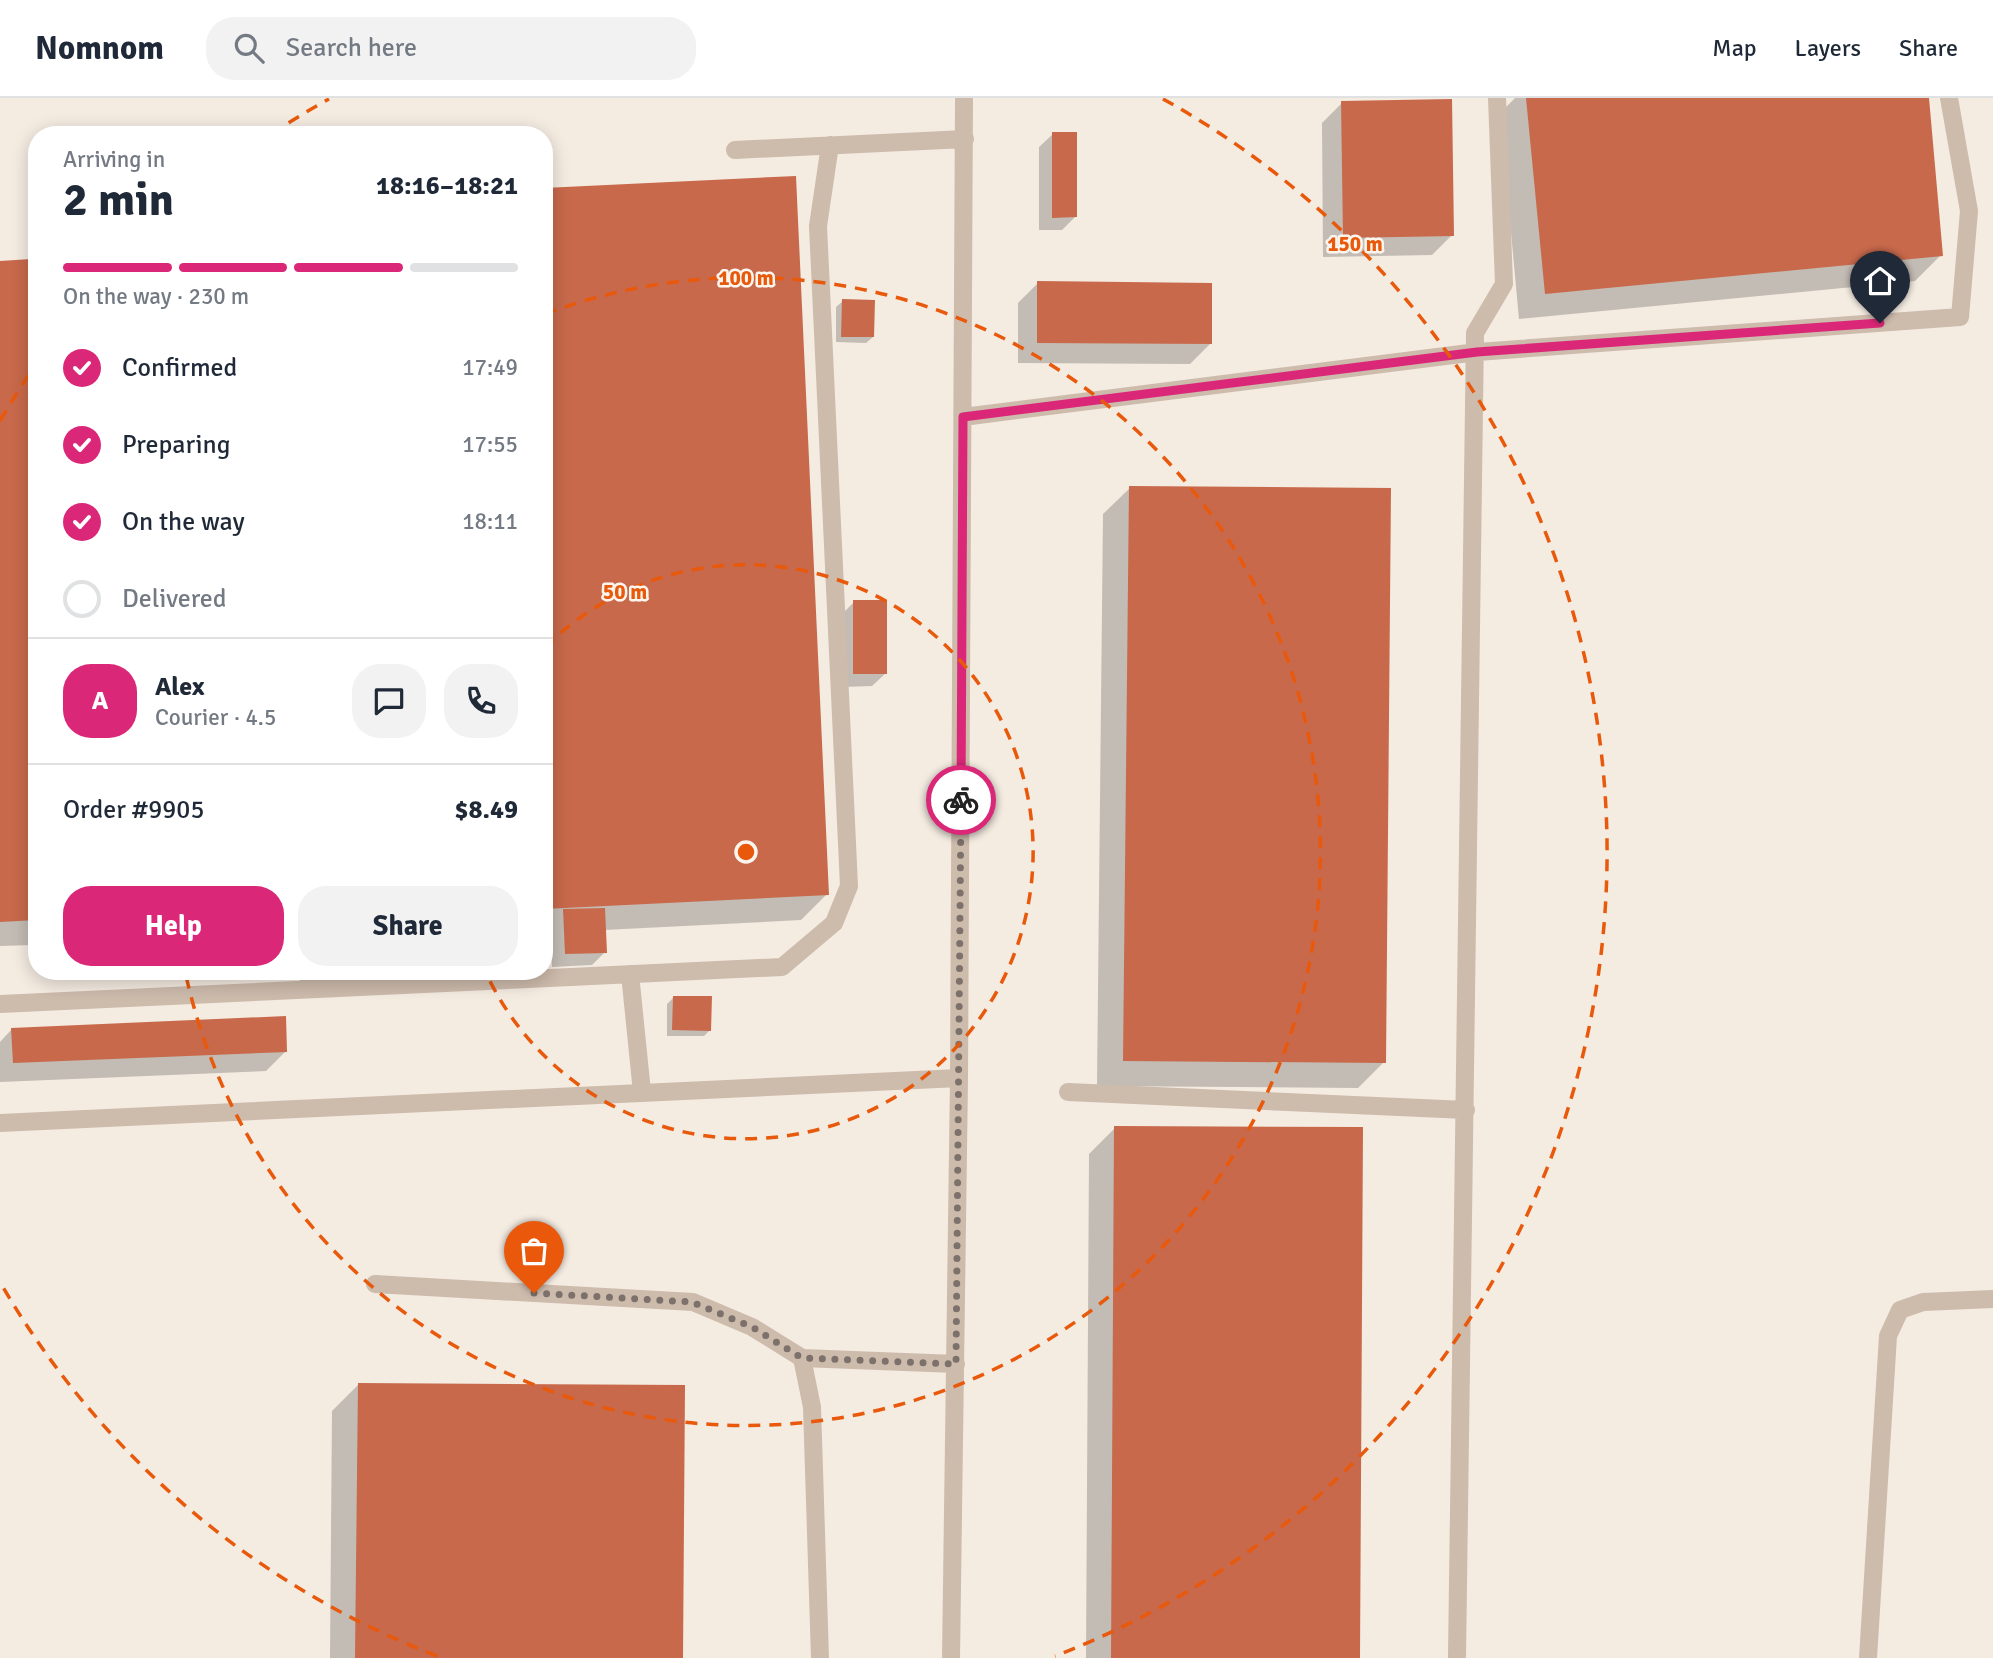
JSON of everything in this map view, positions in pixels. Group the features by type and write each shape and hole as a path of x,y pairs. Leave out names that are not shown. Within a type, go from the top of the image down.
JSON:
{"lane":[{"path":"951,1658 959,1078 964,98"},
{"path":"1457,1658 1477,352 1475,333 1504,284 1497,98"},
{"path":"963,417 1477,352 1960,317 1969,211 1949,98"},
{"path":"735,150 965,139"},
{"path":"553,975 782,967 834,923 849,886 818,226 830,145"},
{"path":"630,974 642,1092"},
{"path":"0,1004 309,980"},
{"path":"0,1123 959,1078"},
{"path":"1068,1092 1466,1110"},
{"path":"375,1284 692,1302 752,1327 802,1358 956,1364"},
{"path":"1868,1658 1888,1336 1900,1310 1923,1302 1993,1299"},
{"path":"802,1358 812,1407 820,1658"}],"building":[{"path":"1526,98 1929,98 1943,256 1545,294"},
{"path":"1452,99 1454,236 1343,238 1341,101"},
{"path":"1052,132 1077,132 1077,217 1052,218"},
{"path":"796,176 829,895 553,909 553,188"},
{"path":"28,259 28,920 0,922 0,261"},
{"path":"1037,281 1212,283 1212,344 1037,343"},
{"path":"842,299 875,300 874,337 841,337"},
{"path":"1129,486 1391,488 1386,1063 1123,1061"},
{"path":"853,600 887,600 887,674 853,674"},
{"path":"605,908 607,953 565,954 563,909"},
{"path":"673,996 712,996 711,1031 672,1030"},
{"path":"286,1016 287,1052 13,1063 11,1028"},
{"path":"1114,1126 1363,1127 1360,1658 1111,1658"},
{"path":"358,1383 685,1385 683,1658 355,1658"}],"way so far":[{"path":"534,1293 692,1302 752,1327 802,1358 956,1364 961,800"}],"route":[{"path":"961,800 963,417 1477,352 1880,323"}]}
